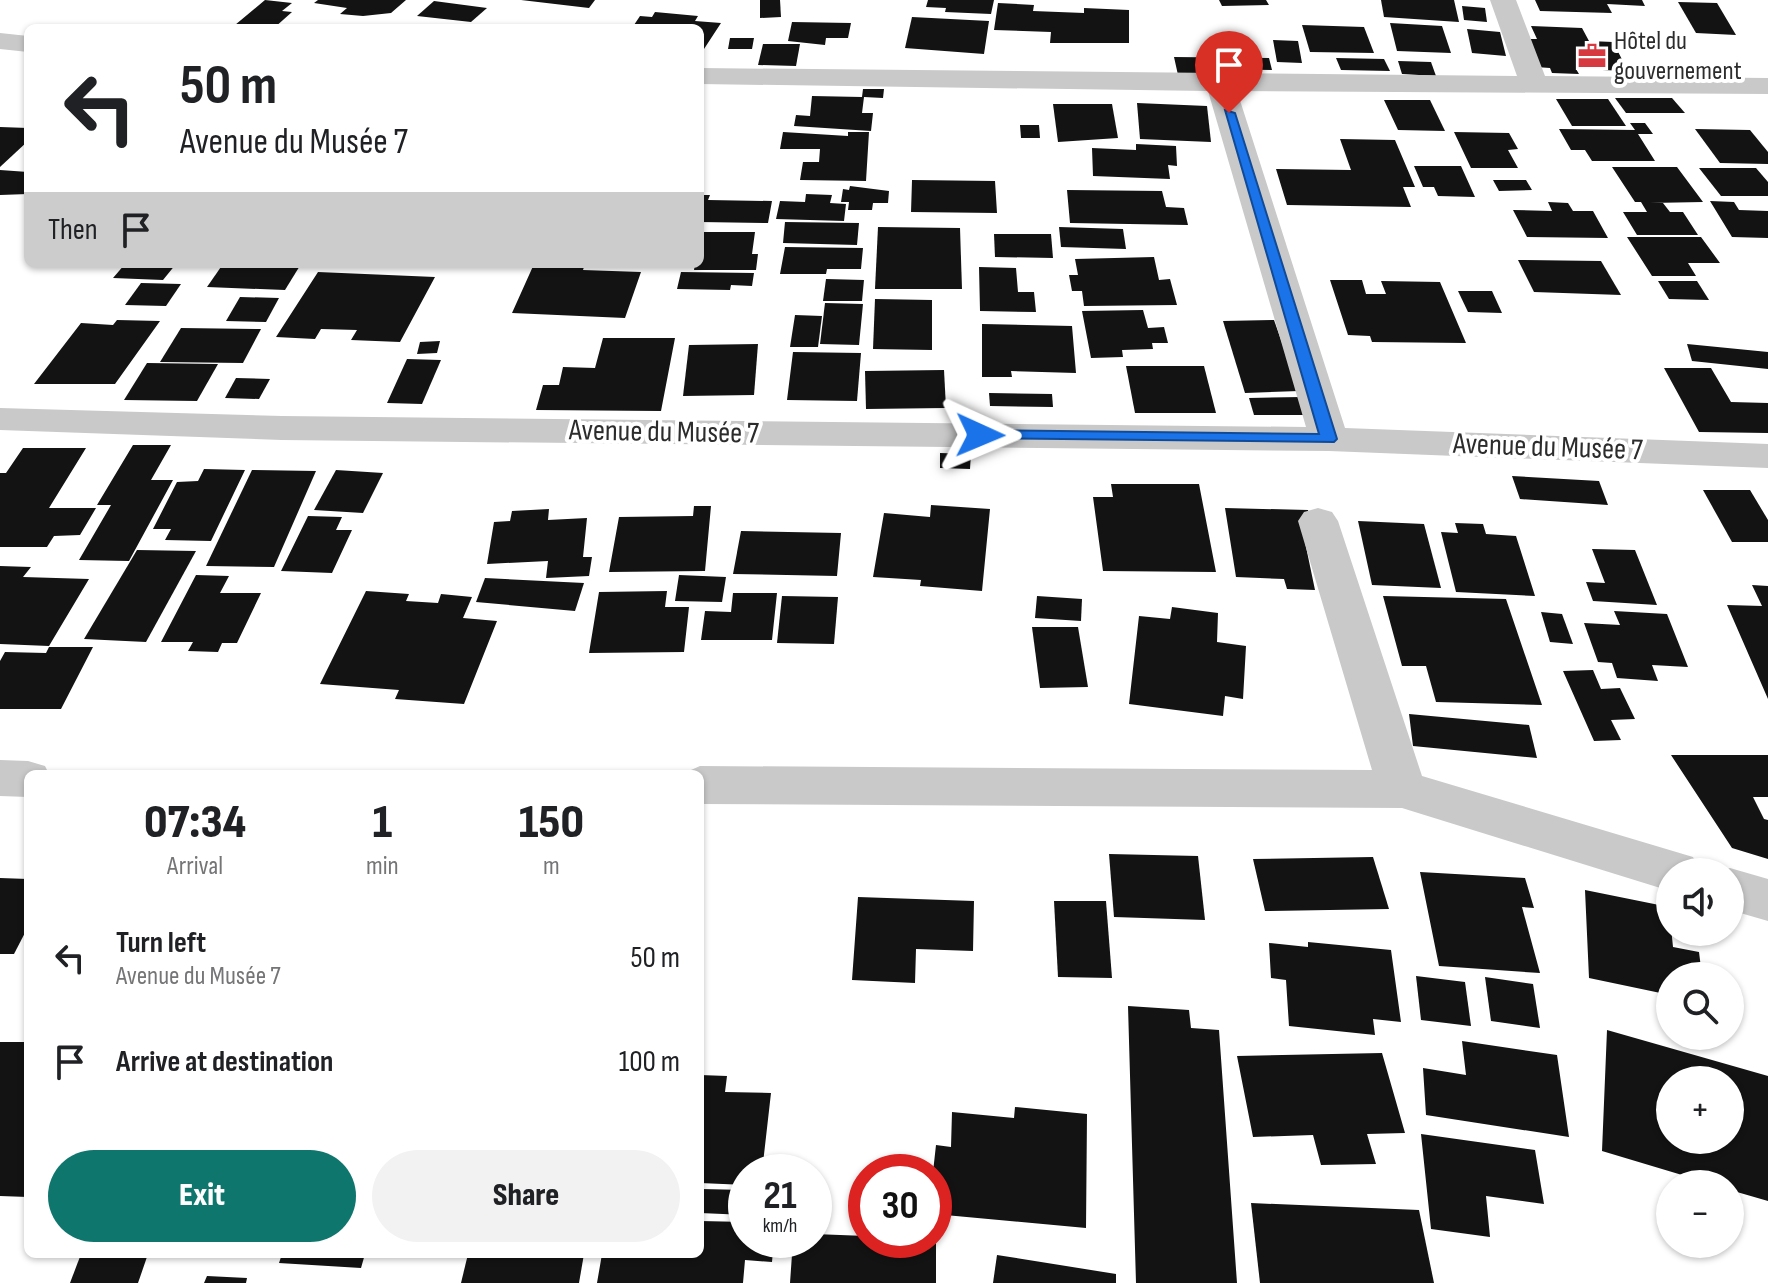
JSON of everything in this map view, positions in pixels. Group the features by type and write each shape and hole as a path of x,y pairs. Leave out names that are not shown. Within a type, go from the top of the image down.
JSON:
{"street":[{"path":"1503,0 1533,83"},
{"path":"0,41 24,44"},
{"path":"704,76 1768,86"},
{"path":"1220,83 1329,439"},
{"name":"Avenue du Musée 7","path":"0,419 282,428 1329,439 1768,456"},
{"path":"1318,521 1402,789"},
{"path":"0,778 24,779"},
{"path":"704,785 1402,789 1656,866"},
{"path":"1744,893 1768,900"}],"building":[{"path":"265,0 292,3 282,11 292,12 278,24 236,24"},
{"path":"318,0 406,0 391,13 363,16 340,14 347,8 314,3"},
{"path":"521,0 595,0 589,8"},
{"path":"760,0 780,0 781,17 760,18"},
{"path":"928,0 994,0 991,14 945,12 946,8 926,7"},
{"path":"1219,0 1266,0 1269,5 1222,6"},
{"path":"1381,0 1454,0 1459,22 1384,17"},
{"path":"1535,0 1642,0 1645,6 1607,4 1612,13 1540,11"},
{"path":"434,1 487,8 471,22 417,16"},
{"path":"1678,2 1717,3 1736,35 1696,33"},
{"path":"998,3 1034,5 1033,11 1084,13 1084,8 1129,10 1129,43 1050,43 1051,32 994,30"},
{"path":"1462,6 1485,8 1487,22 1464,20"},
{"path":"655,12 698,16 695,21 721,23 704,49 704,24 635,24 640,16 652,17"},
{"path":"912,17 989,21 984,54 905,48"},
{"path":"792,22 851,23 848,38 826,38 825,45 788,41"},
{"path":"1390,23 1442,26 1451,53 1397,51"},
{"path":"1302,25 1364,27 1374,53 1310,52"},
{"path":"1531,26 1582,28 1589,41 1613,42 1628,71 1576,69 1579,74 1552,73 1550,68 1536,67 1523,39 1537,39"},
{"path":"1467,29 1500,32 1506,56 1472,53"},
{"path":"730,38 754,38 752,49 728,49"},
{"path":"1273,40 1298,41 1302,63 1277,62"},
{"path":"763,44 800,44 796,66 758,65"},
{"path":"1174,57 1269,58 1272,70 1208,69 1210,75 1178,75"},
{"path":"1336,58 1384,59 1390,71 1341,70"},
{"path":"1398,61 1431,62 1436,76 1402,74"},
{"path":"863,89 884,89 883,98 864,97 862,113 873,113 871,131 794,126 796,115 810,116 812,96 862,97"},
{"path":"1615,98 1672,98 1685,113 1626,113"},
{"path":"1556,99 1608,99 1626,126 1572,126"},
{"path":"1384,100 1430,100 1445,131 1398,130"},
{"path":"1137,103 1207,106 1211,142 1140,139"},
{"path":"1053,104 1112,104 1118,138 1058,142"},
{"path":"1630,123 1645,123 1653,134 1638,134 1655,161 1592,161 1585,150 1571,150 1559,129 1635,130"},
{"path":"1020,125 1039,125 1040,138 1021,138"},
{"path":"0,127 24,128 24,145 0,167"},
{"path":"1695,129 1750,130 1768,152 1768,164 1720,163"},
{"path":"783,132 848,136 848,132 869,132 866,181 800,180 803,162 819,162 820,149 780,149"},
{"path":"1454,132 1509,133 1518,149 1508,150 1518,168 1471,168"},
{"path":"1340,139 1395,140 1415,187 1403,187 1411,207 1287,205 1276,169 1351,170"},
{"path":"1136,144 1176,146 1177,166 1168,165 1170,179 1093,176 1092,148 1136,150"},
{"path":"1414,166 1461,166 1475,197 1438,196 1434,187 1423,187"},
{"path":"1612,167 1677,167 1703,202 1650,203 1663,203 1670,212 1683,212 1698,235 1637,235 1623,212 1647,212 1641,202 1635,202"},
{"path":"1699,168 1756,168 1768,182 1768,196 1721,196"},
{"path":"0,170 24,172 24,194 0,195"},
{"path":"912,180 995,181 997,213 911,212"},
{"path":"1493,180 1526,180 1532,190 1499,191"},
{"path":"850,186 889,191 888,203 873,203 872,210 848,210 849,202 841,202 843,189 849,190"},
{"path":"1067,190 1162,191 1166,207 1184,208 1188,225 1070,223"},
{"path":"806,194 832,195 830,203 846,204 844,221 776,219 780,201 805,202"},
{"path":"704,195 710,195 708,200 772,201 768,223 704,222"},
{"path":"1710,201 1734,202 1739,210 1768,211 1768,238 1732,237"},
{"path":"1548,202 1568,203 1573,211 1593,211 1608,238 1527,237 1513,210 1552,211"},
{"path":"785,222 859,223 857,245 783,243"},
{"path":"878,227 960,228 962,289 875,289"},
{"path":"1059,227 1123,229 1126,249 1061,247"},
{"path":"704,232 755,232 752,254 758,254 756,270 694,270 704,268"},
{"path":"994,234 1051,234 1053,258 995,257"},
{"path":"1627,237 1701,237 1720,263 1688,263 1696,276 1652,276"},
{"path":"785,247 863,248 861,269 827,269 826,274 780,274"},
{"path":"1154,257 1159,280 1170,279 1177,305 1084,306 1082,291 1072,291 1069,275 1078,275 1075,259"},
{"path":"1518,260 1601,261 1621,295 1534,292"},
{"path":"979,267 1016,268 1018,292 1034,292 1036,312 980,311"},
{"path":"122,268 173,268 163,280 113,278"},
{"path":"220,268 299,268 285,290 207,287"},
{"path":"532,268 641,272 625,318 512,313"},
{"path":"318,272 435,277 400,342 351,340 357,330 321,329 315,339 276,337"},
{"path":"681,272 754,273 752,286 731,285 730,290 677,289"},
{"path":"826,279 864,280 862,301 823,301"},
{"path":"1330,280 1362,280 1366,294 1386,294 1381,281 1440,282 1466,343 1372,342 1370,336 1348,335"},
{"path":"1658,281 1697,281 1709,300 1669,299"},
{"path":"141,283 181,284 166,306 125,305"},
{"path":"1458,291 1492,291 1502,313 1468,312"},
{"path":"240,297 279,298 266,322 226,321"},
{"path":"875,299 932,300 932,350 873,349"},
{"path":"825,303 863,304 859,345 820,344"},
{"path":"1143,310 1148,328 1164,327 1168,343 1152,343 1153,349 1122,350 1123,357 1091,358 1082,311"},
{"path":"795,315 822,316 818,347 790,347"},
{"path":"117,320 160,321 115,384 34,384 81,323 113,325"},
{"path":"1274,320 1299,391 1245,393 1223,321"},
{"path":"982,324 1072,326 1076,373 1011,371 1012,377 982,377"},
{"path":"181,328 261,329 243,363 160,362"},
{"path":"603,338 675,338 661,411 536,410 543,385 559,385 563,367 595,368"},
{"path":"440,341 437,353 417,354 420,342"},
{"path":"758,344 754,395 683,396 689,345"},
{"path":"1687,344 1768,352 1768,369 1692,361"},
{"path":"793,352 861,353 857,401 787,400"},
{"path":"407,359 441,360 422,404 387,403"},
{"path":"147,363 218,364 197,401 124,400"},
{"path":"1126,366 1204,366 1216,413 1135,413"},
{"path":"1664,368 1711,368 1731,402 1768,403 1768,433 1699,432"},
{"path":"944,370 946,408 866,409 865,371"},
{"path":"236,378 270,379 259,399 225,398"},
{"path":"989,393 1052,394 1053,407 990,406"},
{"path":"1302,397 1308,415 1254,415 1249,398"},
{"path":"133,445 171,445 151,480 173,480 129,561 79,560 111,505 97,505"},
{"path":"23,448 86,448 49,508 96,508 80,535 54,536 47,547 0,547 0,473 6,473"},
{"path":"940,453 971,454 970,469 940,468"},
{"path":"204,469 245,470 211,541 165,540 171,529 153,529 177,482 198,481"},
{"path":"252,470 316,471 274,567 206,566"},
{"path":"336,470 383,473 363,513 314,510"},
{"path":"1512,476 1599,481 1608,505 1520,499"},
{"path":"1111,484 1199,484 1216,572 1103,571 1093,497 1113,497"},
{"path":"1703,490 1750,490 1768,520 1768,542 1732,542"},
{"path":"931,505 990,509 982,591 920,586 921,580 873,577 884,513 930,517"},
{"path":"694,506 711,506 705,571 609,572 619,517 693,516"},
{"path":"1225,508 1308,510 1315,542 1305,542 1315,590 1287,589 1284,579 1236,577"},
{"path":"549,509 548,520 587,518 583,557 592,557 589,576 546,578 548,561 487,564 494,522 510,521 512,511"},
{"path":"308,516 342,517 336,530 352,530 332,573 281,571"},
{"path":"1358,521 1424,524 1441,588 1372,585"},
{"path":"1455,523 1483,524 1486,534 1516,536 1535,596 1456,592 1441,532 1458,533"},
{"path":"741,531 841,533 837,576 733,574"},
{"path":"1592,549 1635,550 1657,605 1593,601 1586,582 1605,583"},
{"path":"137,550 196,551 146,642 84,639"},
{"path":"0,566 31,567 23,577 89,579 49,646 0,644"},
{"path":"196,575 229,576 220,593 261,593 237,643 222,643 218,652 188,651 193,642 161,642"},
{"path":"679,575 726,577 722,602 675,601"},
{"path":"485,578 584,583 575,611 476,602"},
{"path":"1752,585 1768,586 1768,699 1727,605 1762,606"},
{"path":"366,591 409,594 406,601 438,603 441,594 472,597 463,618 497,621 464,704 395,699 399,690 320,684"},
{"path":"667,591 665,607 689,607 684,652 589,653 599,592"},
{"path":"733,593 777,593 772,640 701,640 705,611 731,612"},
{"path":"782,596 838,597 834,644 777,643"},
{"path":"1037,596 1082,599 1081,621 1035,618"},
{"path":"1383,596 1506,599 1542,705 1436,702 1426,666 1402,666"},
{"path":"1172,607 1218,613 1217,642 1246,646 1243,699 1225,696 1223,716 1129,704 1139,616 1170,619"},
{"path":"1614,611 1667,614 1688,667 1652,665 1658,681 1617,678 1612,663 1598,662 1584,623 1620,625"},
{"path":"1541,612 1562,614 1573,644 1550,642"},
{"path":"1032,627 1078,627 1088,687 1040,688"},
{"path":"49,647 93,647 61,709 0,709 0,661 5,652 46,653"},
{"path":"1593,670 1601,689 1620,688 1635,719 1611,720 1621,740 1594,741 1563,671"},
{"path":"1409,714 1529,725 1537,758 1413,746"},
{"path":"1671,755 1768,755 1768,797 1753,797 1764,819 1768,820 1768,859 1732,848"},
{"path":"1109,854 1198,856 1205,920 1114,917"},
{"path":"1373,857 1389,909 1265,911 1253,859"},
{"path":"1420,872 1525,878 1534,908 1522,907 1540,973 1439,966"},
{"path":"0,878 24,879 24,935 14,954 0,954"},
{"path":"1585,890 1656,904 1656,946 1699,952 1700,962 1656,962 1656,992 1589,978"},
{"path":"858,897 974,901 973,951 916,949 915,983 852,980"},
{"path":"1054,901 1106,901 1112,978 1058,977"},
{"path":"1308,942 1391,950 1401,1022 1373,1019 1375,1035 1289,1026 1286,980 1271,978 1269,943 1308,947"},
{"path":"1416,976 1465,982 1471,1026 1421,1020"},
{"path":"1485,977 1533,984 1540,1028 1491,1021"},
{"path":"1128,1006 1189,1010 1191,1028 1219,1030 1237,1283 1136,1283"},
{"path":"1607,1030 1656,1044 1656,1050 1677,1050 1733,1066 1656,1066 1656,1154 1744,1154 1744,1069 1768,1076 1768,1201 1744,1194 1744,1170 1665,1170 1602,1151"},
{"path":"1462,1041 1557,1055 1569,1137 1426,1115 1423,1068 1466,1075"},
{"path":"0,1042 24,1042 24,1197 0,1196"},
{"path":"1382,1053 1405,1133 1367,1134 1376,1164 1321,1165 1313,1135 1253,1137 1237,1056"},
{"path":"704,1075 727,1076 725,1092 771,1093 764,1154 728,1154 728,1184 704,1183"},
{"path":"1015,1107 1087,1114 1086,1228 952,1216 952,1154 935,1154 936,1145 951,1147 952,1112 1014,1118"},
{"path":"1421,1134 1535,1150 1544,1204 1486,1196 1490,1237 1431,1229"},
{"path":"704,1189 728,1190 728,1214 704,1213"},
{"path":"1251,1203 1419,1210 1434,1283 1260,1283"},
{"path":"704,1221 728,1222 728,1258 772,1258 772,1262 745,1260 743,1283 597,1283 601,1258 704,1258"},
{"path":"832,1235 848,1235 848,1258 936,1258 936,1283 790,1283 792,1258 832,1258"},
{"path":"997,1255 1116,1274 1116,1283 993,1283"},
{"path":"79,1258 147,1258 138,1283 70,1283"},
{"path":"281,1258 364,1258 361,1268 279,1263"},
{"path":"467,1258 583,1258 579,1283 461,1283"},
{"path":"207,1276 247,1278 246,1283 204,1283"}],"place":[{"name":"Hôtel du gouvernement","path":"1592,56"}],"route":[{"path":"980,435 1329,439 1229,113"}]}
